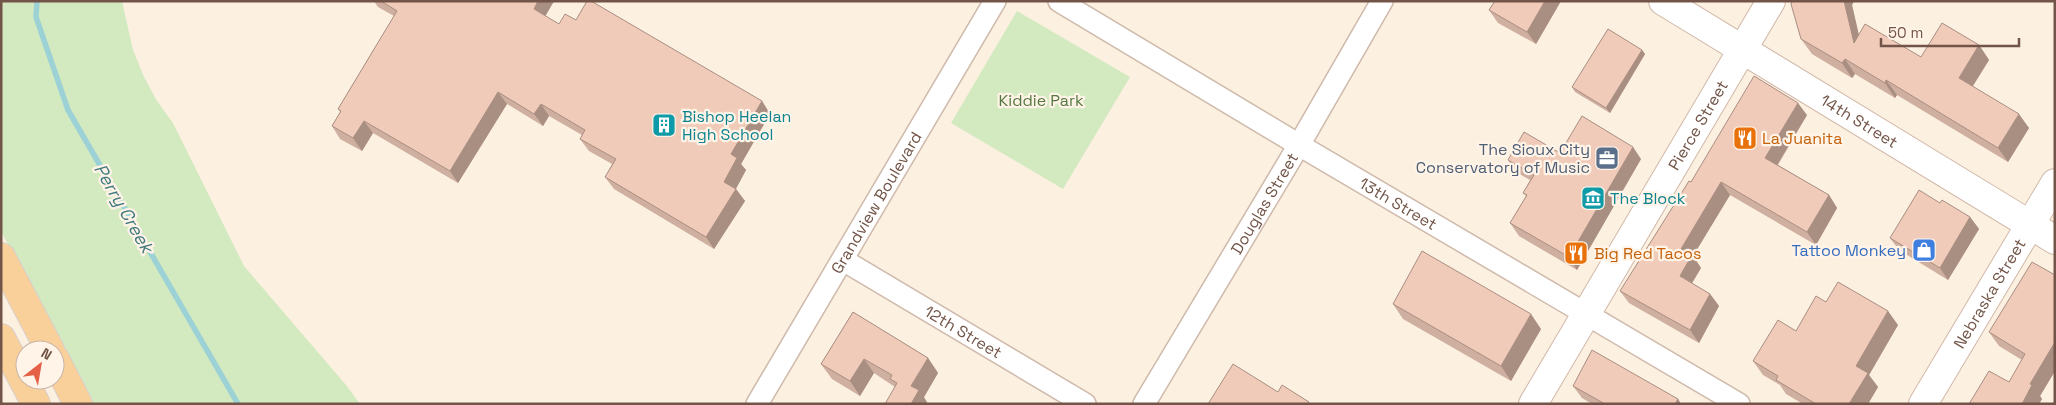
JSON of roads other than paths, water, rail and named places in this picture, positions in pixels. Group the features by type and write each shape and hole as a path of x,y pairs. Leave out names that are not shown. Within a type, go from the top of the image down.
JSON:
{"main road":[{"name":"14th Street","path":"1663,1 2055,240"},
{"name":"Pierce Street","path":"1533,404 1771,1"},
{"name":"Nebraska Street","path":"1923,404 2055,183"},
{"path":"1,257 45,340"},
{"path":"1,338 36,404"},
{"path":"65,379 78,404"}],"street":[{"name":"Grandview Boulevard","path":"758,404 995,1"},
{"name":"13th Street","path":"1059,1 1299,145 1739,404"},
{"name":"Douglas Street","path":"1144,404 1299,145 1382,1"},
{"name":"12th Street","path":"843,260 1085,404"}],"waterway":[{"name":"Perry Creek","path":"37,1 36,17 68,110 238,404"}],"place":[{"name":"Bishop Heelan High School","path":"664,125"},
{"name":"La Juanita","path":"1745,138"},
{"name":"The Sioux City Conservatory of Music","path":"1607,158"},
{"name":"The Block","path":"1593,198"},
{"name":"Tattoo Monkey","path":"1924,250"},
{"name":"Big Red Tacos","path":"1576,253"}],"park label":[{"name":"Kiddie Park","path":"1041,100"}]}
